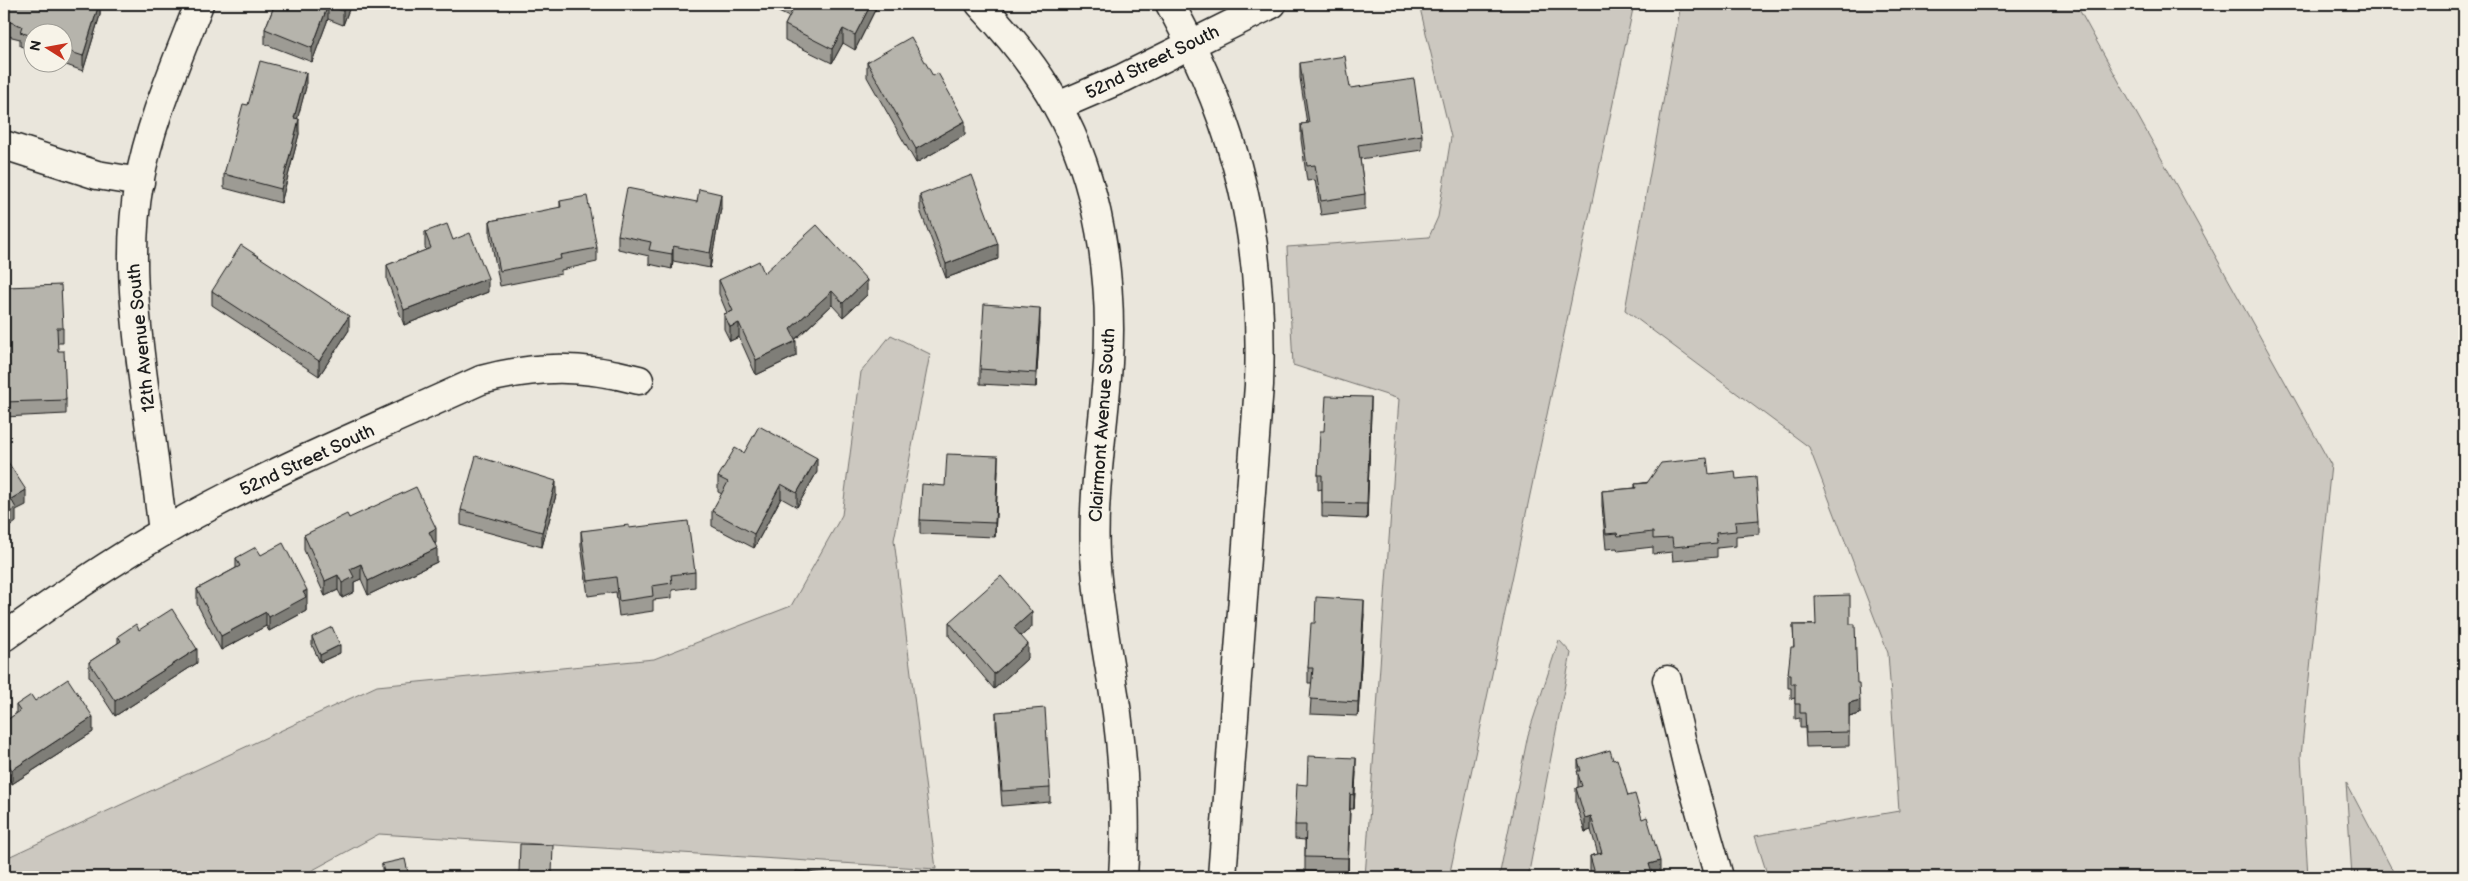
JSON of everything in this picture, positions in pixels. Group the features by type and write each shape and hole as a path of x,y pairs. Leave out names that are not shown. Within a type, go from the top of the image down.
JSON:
{"street":[{"name":"12th Avenue South","path":"164,532 134,310 133,233 140,182 152,134 199,4"},
{"name":"Clairmont Avenue South","path":"980,4 1005,30 1033,67 1058,106 1076,148 1090,191 1100,234 1106,276 1108,362 1096,497 1095,552 1099,610 1117,713 1124,775 1126,842 1123,877"},
{"path":"1170,4 1191,42 1228,130 1241,176 1251,223 1257,268 1261,331 1259,385 1222,877"},
{"name":"52nd Street South","path":"1058,106 1123,78 1191,42 1272,4"},
{"path":"4,145 98,175 140,182"},
{"name":"52nd Street South","path":"4,637 71,589 164,532 262,480 481,380 512,372 544,368 592,370 639,380"},
{"path":"1667,680 1688,768 1719,877"}],"shaded area":[{"path":"1419,4 1634,4 1449,877 1365,877 1399,399 1293,365 1287,247 1429,237 1438,217 1451,137"},
{"path":"1681,4 2076,4 2331,465 2301,756 2308,877 1768,877 1755,836 1899,811 1888,653 1809,447 1625,310"},
{"path":"891,335 930,354 894,540 936,869 379,834 300,877 4,877 4,859 377,686 654,659 791,606 842,515 861,372"},
{"path":"1559,640 1571,653 1528,877 1499,877 1528,735"},
{"path":"2346,782 2396,877 2352,877"}],"building":[{"path":"4,4 99,4 83,56 72,52 72,22 22,22 22,26 4,20"},
{"path":"275,4 346,4 343,11 328,5 312,48 265,29"},
{"path":"793,4 871,4 855,35 843,29 832,49 785,25 795,5"},
{"path":"911,37 933,76 938,73 965,121 916,149 867,62"},
{"path":"1345,56 1350,88 1414,79 1422,135 1358,145 1365,194 1321,201 1315,165 1307,166 1301,124 1309,123 1300,63"},
{"path":"260,61 306,73 294,118 299,119 281,189 224,174 243,104 248,105"},
{"path":"972,175 998,244 946,264 920,195"},
{"path":"627,188 697,202 699,189 721,194 710,253 673,246 672,254 649,250 651,242 618,235"},
{"path":"587,196 597,248 560,255 561,259 500,271 490,221 561,207 560,201"},
{"path":"447,224 453,240 470,233 488,278 404,310 387,265 431,248 425,232"},
{"path":"817,225 867,280 843,303 832,291 790,329 796,341 756,360 739,323 730,327 724,314 733,311 719,280 759,261 764,273"},
{"path":"241,245 349,316 319,361 212,291"},
{"path":"61,285 63,328 57,328 58,351 64,351 66,400 4,402 4,360 8,360 6,287"},
{"path":"984,304 1040,308 1036,373 980,369"},
{"path":"1326,396 1371,397 1367,504 1322,503 1322,475 1318,475 1320,431 1324,431"},
{"path":"759,426 817,458 797,493 781,484 754,534 712,511 728,482 718,477 735,448 744,453"},
{"path":"947,454 998,456 995,523 920,520 922,484 945,486"},
{"path":"4,456 26,490 11,499 16,508 4,516"},
{"path":"476,456 556,481 542,532 461,510"},
{"path":"1707,458 1709,474 1735,471 1736,479 1756,477 1759,520 1735,522 1736,531 1716,533 1717,543 1673,547 1672,538 1653,539 1653,532 1618,536 1617,533 1606,534 1602,491 1636,488 1635,484 1647,483 1661,463"},
{"path":"416,487 436,528 429,532 437,548 368,581 361,564 350,569 354,577 342,583 338,575 325,581 304,535 347,514 349,518"},
{"path":"688,521 695,572 671,575 672,583 652,586 653,596 619,601 616,577 588,581 581,531 629,525 629,528"},
{"path":"283,543 307,590 303,592 306,597 269,617 266,612 221,636 197,589 240,566 236,558 256,547 261,555"},
{"path":"1001,576 1032,612 1014,628 1028,644 994,674 949,622"},
{"path":"1850,595 1850,624 1855,624 1857,683 1859,683 1860,700 1849,703 1849,732 1806,733 1805,713 1800,713 1800,704 1795,704 1795,684 1791,684 1791,674 1788,674 1791,647 1794,647 1793,625 1816,625 1815,596"},
{"path":"1316,597 1364,600 1358,702 1310,699 1313,668 1308,668 1311,623 1315,623"},
{"path":"172,609 197,649 115,701 89,662 121,641 118,636 136,624 139,630"},
{"path":"332,627 340,645 320,655 312,637"},
{"path":"68,679 93,717 12,770 4,757 4,722 20,711 16,705 31,695 35,701"},
{"path":"1045,708 1050,788 1002,791 996,712"},
{"path":"1610,750 1613,760 1617,759 1628,796 1635,794 1642,819 1647,817 1660,861 1649,864 1653,877 1596,877 1590,856 1602,853 1591,816 1585,818 1576,788 1582,786 1577,771 1581,771 1578,760"},
{"path":"1308,756 1356,758 1354,795 1350,794 1348,858 1305,857 1306,825 1295,825 1297,784 1307,785"},
{"path":"520,844 553,845 552,874 595,875 595,877 502,877 503,873 519,873"},
{"path":"405,859 409,877 385,877 382,864"},
{"path":"796,871 834,875 833,877 795,877"},
{"path":"635,872 663,875 663,877 634,877"}]}
